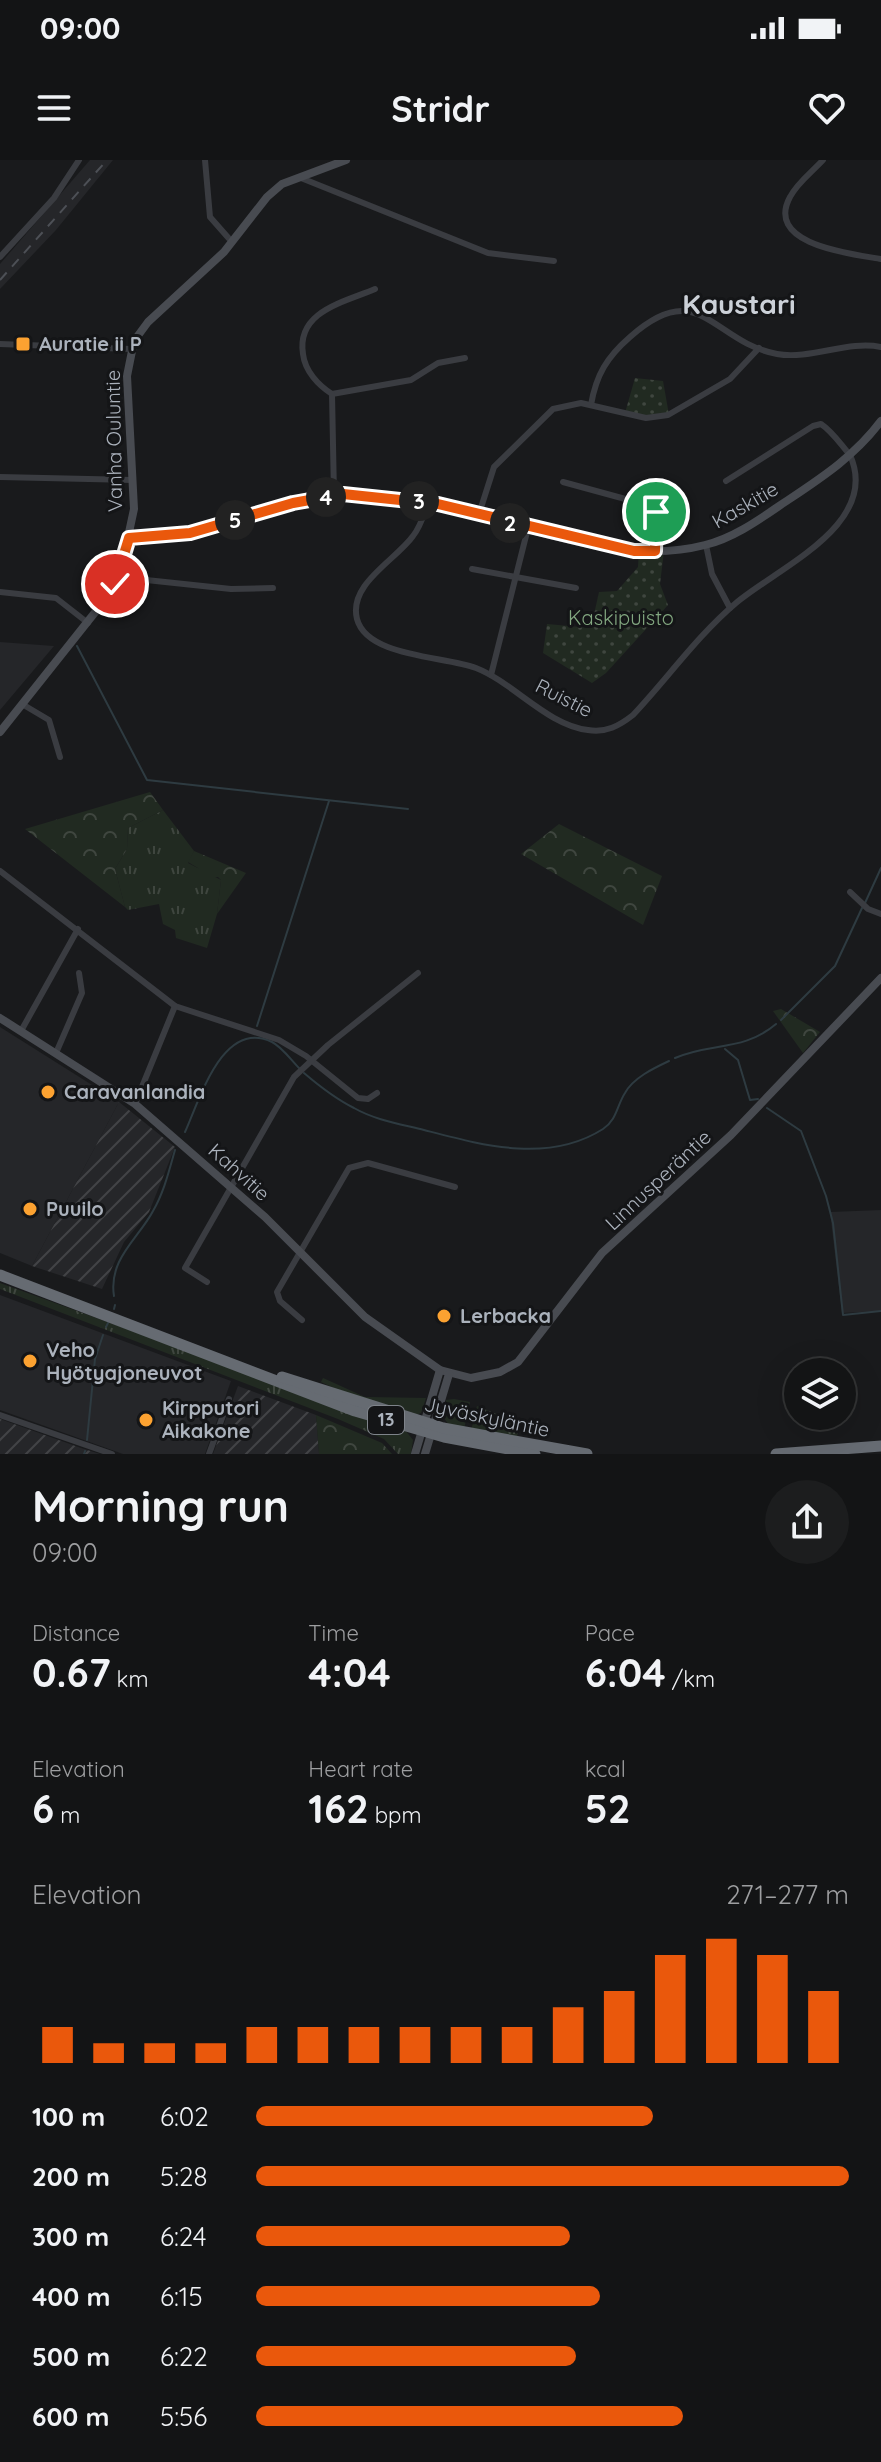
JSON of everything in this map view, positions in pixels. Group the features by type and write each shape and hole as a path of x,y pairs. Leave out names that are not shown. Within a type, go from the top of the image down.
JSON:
{"highway":[{"name":"Jyväskyläntie","path":"0,1275 312,1396 535,1454"},
{"name":"Jyväskyläntie","path":"429,1428 587,1454"},
{"path":"776,1454 881,1446"}],"street":[{"path":"0,257 54,198 79,160"},
{"path":"205,160 210,217 232,242"},
{"name":"Vanha Ouluntie","path":"0,732 88,623 118,577 129,538 133,480 127,376 131,349 148,322 232,242 267,197 298,177 346,160"},
{"path":"823,160 791,194 785,210 789,227 810,243 881,259"},
{"path":"298,177 488,253 554,261"},
{"path":"334,495 332,394 318,382 304,361 302,338 306,328 321,312 375,289"},
{"path":"591,405 594,387 607,361 629,338 663,313 694,313 759,348 795,355 881,347"},
{"path":"0,344 131,349"},
{"path":"479,514 491,473 511,447 553,409 572,402 646,418 668,415 730,379 759,348"},
{"path":"332,394 411,380 438,363 465,358"},
{"name":"Kaskitie","path":"129,538 190,533 293,503 334,495 428,503 634,551 706,545 761,518 849,453 881,421"},
{"path":"726,481 817,424 825,426 862,468"},
{"path":"0,477 133,480"},
{"path":"563,482 651,506 657,514 655,551"},
{"name":"Ruistie","path":"428,503 415,534 364,587 357,605 357,620 367,636 384,646 465,665 491,675 575,727 586,730 612,729 633,715 730,608 840,534"},
{"path":"491,675 528,528"},
{"path":"706,545 712,574 730,608"},
{"path":"472,569 515,580 576,588"},
{"path":"118,577 239,589 273,588"},
{"path":"0,592 56,598 88,623"},
{"path":"22,704 49,720 60,757"},
{"path":"0,871 175,1006 270,1036 311,1060 358,1098 368,1099 377,1093"},
{"path":"850,892 868,909 881,914"},
{"path":"21,1031 78,929"},
{"path":"56,1053 80,998 79,973"},
{"path":"207,1282 185,1268 294,1077 418,973"},
{"name":"Linnusperäntie","path":"444,1372 471,1378 500,1372 518,1362 602,1253 731,1135 881,978"},
{"path":"135,1104 175,1006"},
{"name":"Kahvitie","path":"0,1018 135,1104 232,1186 365,1317 444,1372"},
{"path":"302,1320 277,1294 338,1184 354,1165 378,1165 455,1187"},
{"path":"425,1454 444,1372"},
{"path":"209,1454 229,1399"},
{"path":"0,1415 112,1454"},
{"path":"415,1454 429,1428"}],"shaded area":[{"path":"90,160 113,160 56,230 0,289 0,264"},
{"path":"0,642 54,646 0,710"},
{"path":"0,1027 119,1102 32,1266 0,1253"},
{"path":"119,1102 175,1147 149,1212 124,1242 102,1289 32,1266"},
{"path":"881,1210 881,1311 842,1313 830,1212"},
{"path":"0,1295 231,1381 205,1454 123,1454 0,1410"},
{"path":"238,1386 316,1415 319,1454 213,1454"},
{"path":"0,1419 81,1448 100,1454 0,1454"}],"green space":[{"path":"635,378 663,381 669,415 654,418 625,413"},
{"name":"Kaskipuisto","path":"639,551 664,551 660,584 668,605 606,673 592,683 543,653 547,624 591,628 599,592 617,591 638,567"},
{"path":"150,792 163,810 128,828 127,849 115,869 125,907 25,829"},
{"path":"163,810 194,851 188,863 221,880 217,914 207,948 176,938 175,930 163,924 159,904 128,910 125,907 115,869 127,849 128,828"},
{"path":"559,824 662,876 643,925 521,854"},
{"path":"194,851 246,873 217,914 221,880 218,877 203,878 198,868 188,862"},
{"path":"781,1009 820,1032 803,1053 773,1011"},
{"path":"0,1283 405,1430 413,1440 411,1454 398,1454 384,1439 338,1419 0,1289"},
{"path":"323,1378 365,1397 426,1398 421,1413 413,1416 360,1400 321,1382"},
{"path":"446,1400 470,1402 464,1429 449,1425 444,1418"},
{"path":"477,1406 519,1423 517,1438 471,1431"},
{"path":"316,1415 382,1443 392,1454 319,1454"}],"waterway":[{"path":"77,646 147,780 408,809"},
{"path":"257,1026 329,801"},
{"path":"865,903 881,868"},
{"path":"781,1020 835,966 862,908"},
{"path":"675,1058 751,1039 776,1024"},
{"path":"185,1132 216,1066 227,1051 240,1041 255,1038 272,1042 299,1068"},
{"path":"725,1049 738,1060 750,1100 758,1099"},
{"path":"304,1073 341,1100 379,1119 492,1146 537,1149 582,1140 603,1129 633,1083 669,1061"},
{"path":"767,1108 801,1131 826,1196 833,1223 843,1315 881,1311"},
{"path":"114,1296 113,1283 120,1260 157,1204 175,1150"},
{"path":"114,1309 115,1305"},
{"path":"106,1327 108,1323"},
{"path":"87,1440 95,1359 103,1335"}],"railway":[{"path":"0,280 107,160"}],"place":[{"name":"Auratie ii P","path":"23,344"},
{"name":"Caravanlandia","path":"48,1092"},
{"name":"Puuilo","path":"30,1209"},
{"name":"Lerbacka","path":"444,1316"},
{"name":"Veho Hyötyajoneuvot","path":"30,1361"},
{"name":"Kirpputori Aikakone","path":"146,1420"}],"district":[{"name":"Kaustari","path":"739,304"}],"route":[{"path":"115,584 129,538 190,533 293,503 343,494 438,504 634,551 655,551 656,512"}]}
